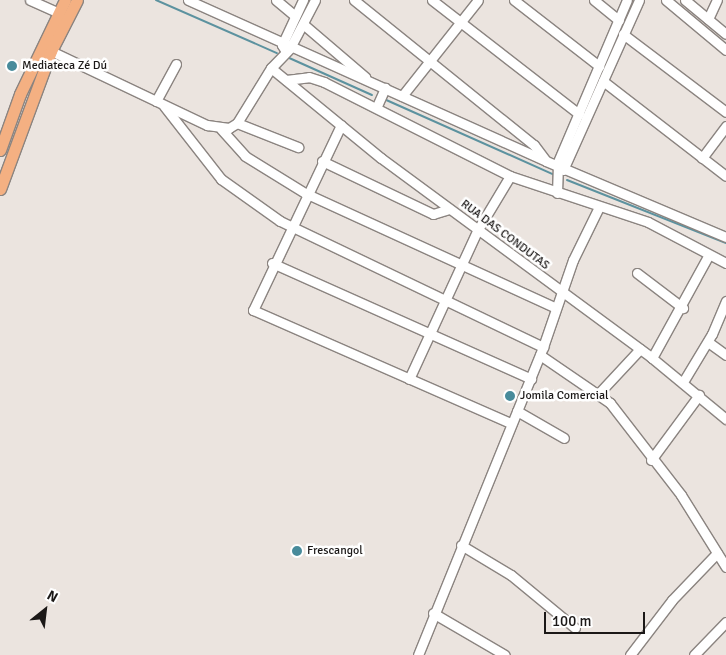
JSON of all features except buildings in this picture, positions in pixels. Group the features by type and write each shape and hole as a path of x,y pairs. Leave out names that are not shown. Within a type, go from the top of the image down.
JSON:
{"main road":[{"path":"0,150 20,94 66,0"},
{"path":"0,189 51,51 77,0"}],"street":[{"path":"30,0 58,13"},
{"path":"188,0 286,48 385,88 546,161 561,171 726,237"},
{"path":"276,0 295,16"},
{"path":"286,48 295,16 303,0"},
{"path":"221,130 238,123 271,68 303,24 315,0"},
{"path":"354,0 431,60 534,145 546,161"},
{"path":"432,0 578,114"},
{"path":"402,96 478,0"},
{"path":"514,0 599,66"},
{"path":"594,0 619,20"},
{"path":"557,193 561,171 578,114 627,0"},
{"path":"561,171 639,0"},
{"path":"666,0 726,50"},
{"path":"685,0 726,34"},
{"path":"708,19 717,0"},
{"path":"303,24 373,84"},
{"path":"623,34 726,112"},
{"path":"51,51 160,104 221,130 245,156 305,193 556,308"},
{"path":"160,104 176,64"},
{"name":"RUA DAS CONDUTAS","path":"271,68 449,209 652,358 726,419"},
{"path":"286,80 309,77 377,106 510,176 648,222 708,256 726,263"},
{"path":"603,81 726,176"},
{"path":"377,106 385,88"},
{"path":"160,104 227,185 289,227 445,300 542,351 599,393 681,495 726,567"},
{"path":"238,123 298,147"},
{"path":"341,125 305,193 272,263 253,310 511,423"},
{"path":"702,158 726,126"},
{"path":"322,161 433,214 449,209"},
{"path":"409,378 477,230 510,176"},
{"path":"418,655 433,613 542,351 561,291 599,207"},
{"path":"652,358 683,308 708,256"},
{"path":"272,263 531,379"},
{"path":"637,273 683,308"},
{"path":"683,382 708,342 726,300"},
{"path":"708,342 726,355"},
{"path":"599,393 640,349"},
{"path":"651,460 699,396"},
{"path":"516,411 564,438"},
{"path":"461,545 505,571 575,628"},
{"path":"630,655 672,600 717,553"},
{"path":"433,613 505,655"},
{"path":"694,655 726,622"}],"waterway":[{"path":"156,0 277,53"},
{"path":"287,57 372,95"},
{"path":"384,99 555,175"},
{"path":"567,180 726,243"}],"place":[{"name":"Mediateca Zé Dú","path":"12,66"},
{"name":"Jomila Comercial","path":"510,396"},
{"name":"Frescangol","path":"297,551"}]}
